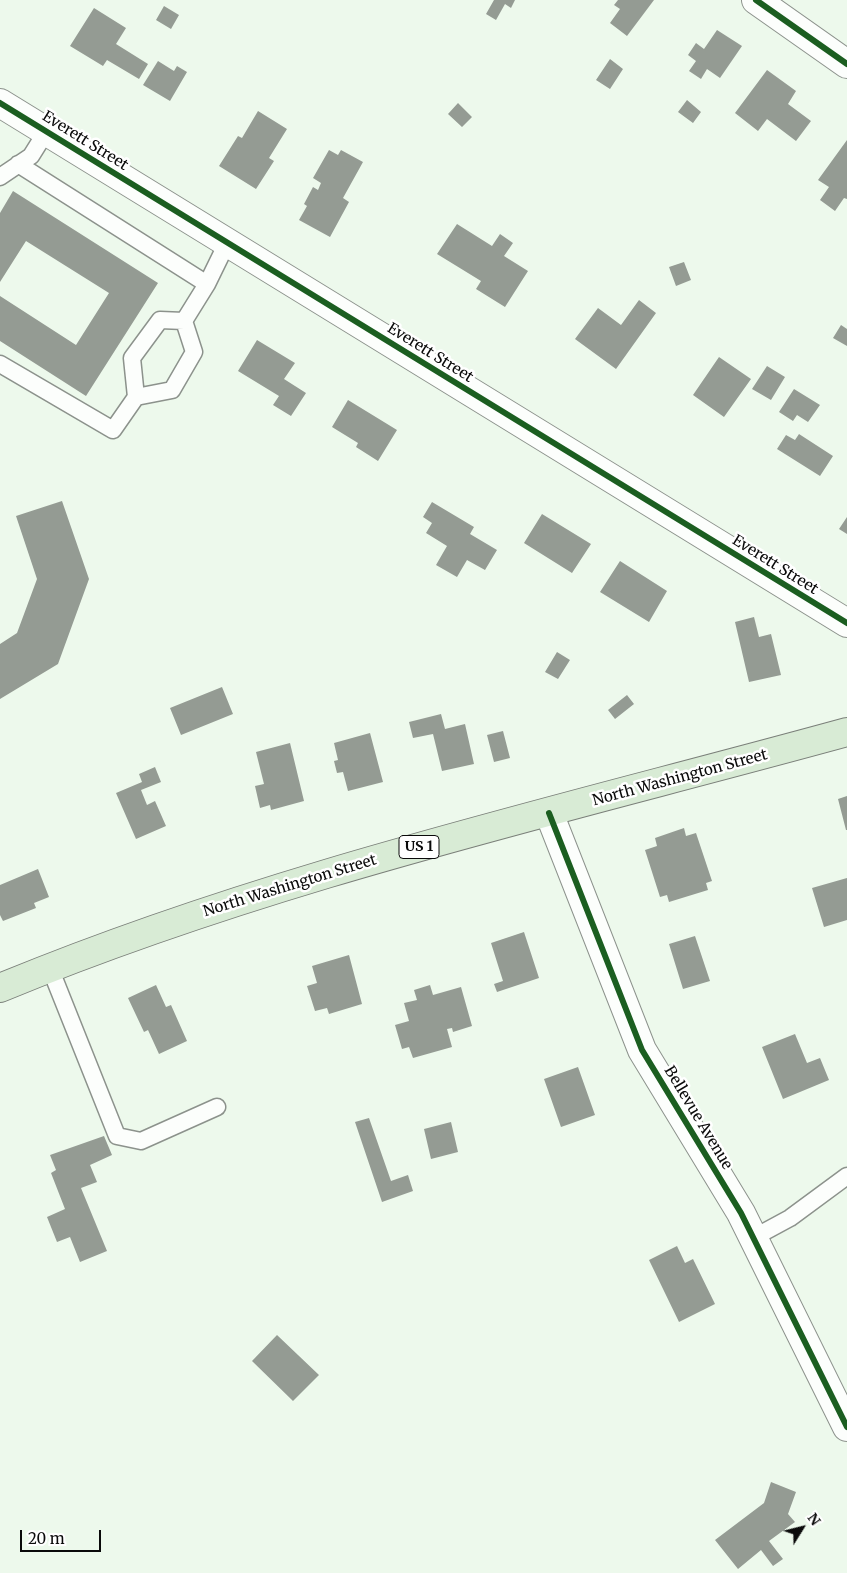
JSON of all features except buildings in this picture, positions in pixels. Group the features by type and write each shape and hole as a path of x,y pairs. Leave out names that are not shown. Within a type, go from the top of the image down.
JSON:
{"main road":[{"name":"North Washington Street","path":"0,988 200,913 263,893 415,848 847,732"}],"street":[{"path":"756,0 847,64"},
{"name":"Everett Street","path":"0,104 847,624"},
{"name":"Bellevue Avenue","path":"549,813 642,1050 741,1213 847,1427"}],"lane":[{"path":"0,177 31,156 46,132"},
{"path":"18,164 207,284"},
{"path":"136,397 172,390 194,352 184,321 207,284 227,243"},
{"path":"0,364 113,430 136,397 132,358 160,320 184,321"},
{"path":"50,968 117,1136 141,1141 217,1107"},
{"path":"753,1238 790,1218 847,1176"}],"cycle path":[{"path":"756,0 847,64"},
{"path":"0,103 847,623"},
{"path":"549,813 642,1050 741,1213 847,1427"}]}
